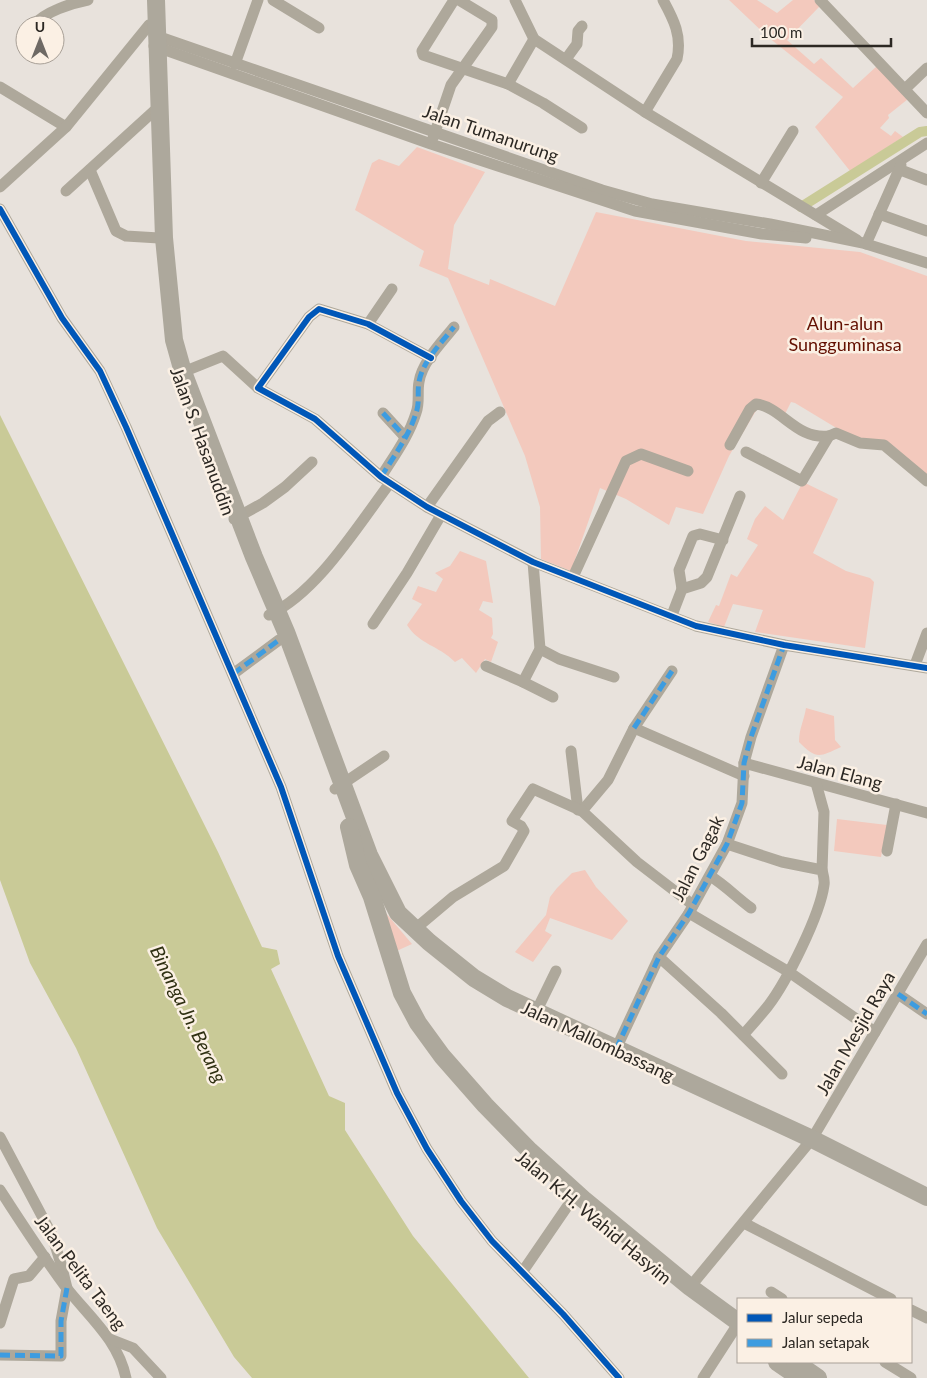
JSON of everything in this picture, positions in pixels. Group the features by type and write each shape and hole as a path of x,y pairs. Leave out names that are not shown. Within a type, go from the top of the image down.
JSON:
{"highway":[{"name":"Jalan S. Hasanuddin","path":"146,0 152,37 164,238 174,340 183,372 235,518"},
{"name":"Jalan S. Hasanuddin","path":"156,0 152,37 159,238 169,340 176,374 273,613 341,794"},
{"name":"Jalan S. Hasanuddin","path":"273,613 279,640 341,794"},
{"path":"341,794 362,876"},
{"name":"Jalan Mallombassang","path":"341,794 398,912 415,929 474,978 536,1012 812,1139 927,1197"},
{"name":"Jalan K.H. Wahid Hasyim","path":"362,876 372,897 402,993 418,1023 442,1056 485,1105 530,1151 583,1199 737,1328"},
{"name":"Jalan K.H. Wahid Hasyim","path":"362,876 377,954 391,996 408,1028 487,1122 548,1182 686,1295 737,1328"},
{"path":"778,1363 800,1378"},
{"path":"796,1363 818,1378"}],"street":[{"path":"48,15 88,0"},
{"path":"235,64 258,0"},
{"path":"273,0 318,28"},
{"path":"454,0 422,54 462,70 508,84 543,103 582,128"},
{"path":"433,138 447,94 492,24 492,20 459,0"},
{"path":"508,84 534,39 515,0"},
{"path":"645,112 677,59 680,36 663,0"},
{"path":"820,0 927,113"},
{"path":"566,59 577,44 578,31 582,26"},
{"path":"0,187 66,127 152,37"},
{"name":"Jalan Tumanurung","path":"152,37 235,64 433,138"},
{"name":"Jalan Tumanurung","path":"152,37 635,211 762,234 803,238 830,238 864,244 927,263"},
{"name":"Jalan Tumanurung","path":"534,39 645,112 864,244"},
{"path":"905,89 927,68"},
{"path":"0,87 66,127"},
{"path":"66,191 154,111"},
{"path":"761,183 792,131"},
{"path":"816,215 927,143"},
{"path":"864,244 900,167 927,180"},
{"path":"90,170 116,231 126,236 159,238"},
{"path":"0,209 62,318 100,371 126,426 281,787 338,956 397,1093 428,1149 461,1201 492,1241 523,1271 619,1378"},
{"path":"879,214 927,231"},
{"path":"368,324 392,289"},
{"path":"258,388 314,311 319,309 368,324 431,358"},
{"path":"273,613 306,587 328,565 386,480 417,409 420,379 431,358 454,327"},
{"path":"183,372 223,356 258,388 316,419 386,480 441,515 540,565 672,615 696,626 784,645 927,668"},
{"path":"730,445 750,410 756,404 768,407 789,424 813,436 828,436 836,433 860,443 884,445 927,481"},
{"path":"427,507 488,421 500,412"},
{"path":"383,413 405,437"},
{"path":"746,452 802,481 828,436"},
{"path":"573,577 626,461 641,454 688,471"},
{"path":"235,518 255,509 285,488 312,462"},
{"path":"682,589 701,583 707,577 740,496"},
{"path":"373,624 408,573 441,515"},
{"path":"672,615 682,589 679,570 692,536 700,534 723,540"},
{"path":"523,682 549,654 540,565"},
{"path":"915,665 927,633"},
{"path":"233,674 279,640"},
{"name":"Jalan Gagak","path":"616,1049 662,953 691,909 728,844 742,803 744,763 784,645"},
{"path":"549,654 614,677"},
{"path":"486,666 553,697"},
{"path":"576,809 608,780 634,728 672,671"},
{"path":"634,728 744,776"},
{"path":"571,751 576,809"},
{"path":"341,794 384,756"},
{"name":"Jalan Elang","path":"744,763 927,812"},
{"path":"743,1035 769,1005 789,972 820,898 824,884 822,870 824,812 816,783"},
{"path":"415,929 446,902 508,863 524,831 521,826 512,821 531,789 576,809 691,909 789,972 875,1032"},
{"path":"887,851 896,804"},
{"path":"728,844 782,862 822,870"},
{"path":"710,876 725,885 730,893 751,908"},
{"name":"Jalan Mesjid Raya","path":"690,1287 812,1139 927,944"},
{"path":"662,953 782,1074"},
{"path":"536,1012 556,971"},
{"path":"898,994 927,1014"},
{"path":"0,1137 52,1235 67,1288 61,1321 61,1356 0,1355"},
{"name":"Jalan Pelita Taeng","path":"0,1190 67,1288 110,1339 120,1356 126,1378"},
{"path":"523,1271 571,1201"},
{"path":"744,1223 889,1298"},
{"path":"0,1323 14,1279 29,1276 45,1257"},
{"path":"770,1292 780,1298"},
{"path":"912,1310 927,1318"},
{"path":"703,1378 737,1328"},
{"path":"110,1339 118,1340 133,1348 161,1378"},
{"path":"887,1363 911,1378"}],"green space":[{"path":"729,0 757,0 777,13 793,0 814,0 820,6 787,40 814,64 821,58 853,88 877,66 908,99 888,115 889,118 880,128 891,136 895,131 903,137 850,171 815,127 843,97 768,37"},
{"name":"Alun-alun Sungguminasa","path":"417,147 485,172 454,225 448,269 489,285 490,279 555,306 596,212 746,241 860,252 927,276 927,477 895,447 853,438 795,403 791,402 783,418 760,404 729,456 703,514 676,507 669,525 626,499 600,488 571,571 541,559 540,507 525,456 448,278 419,266 424,251 355,210 372,163 379,159 399,166"},
{"path":"803,482 838,499 813,553 846,571 870,578 874,582 865,648 755,632 763,610 733,604 724,627 708,622 716,605 719,606 731,574 737,577 758,545 747,539 755,519 765,506 783,520"},
{"path":"460,551 486,561 493,603 483,601 479,610 492,618 493,634 491,638 498,642 491,662 485,659 476,673 462,658 455,662 449,656 423,641 407,625 422,604 412,599 418,586 436,592 443,579 435,573 450,566"},
{"path":"806,708 834,716 835,740 841,747 819,755 810,752 799,742"},
{"path":"837,819 887,825 881,857 834,851"},
{"path":"585,870 596,887 628,921 612,940 550,918 545,931 552,935 533,962 515,952 546,915 550,897 557,888 572,873"},
{"path":"379,905 412,944 392,953"}],"water":[{"name":"Binanga Jn. Berang","path":"0,415 218,852 262,947 277,950 280,964 271,969 329,1096 345,1103 345,1130 413,1236 529,1378 252,1378 234,1357 157,1228 76,1048 30,963 0,880"}],"waterway":[{"path":"801,207 920,132 927,131"}],"marked path":[{"path":"381,477 401,446 413,421 418,405 419,382 424,367 454,327"},
{"path":"383,413 405,437"},
{"path":"233,674 279,640"},
{"path":"616,1049 659,957 689,913 727,844 742,803 744,763 751,737 784,645"},
{"path":"634,728 672,671"},
{"path":"898,994 927,1014"},
{"path":"0,1355 61,1356 61,1321 67,1288"}],"cycle path":[{"path":"0,209 62,318 100,371 126,427 281,787 338,956 397,1093 427,1149 461,1201 492,1241 563,1314 619,1378"},
{"path":"431,358 368,324 319,309 309,317 258,388 315,419 381,477 427,507 533,562 696,626 784,645 927,668"}]}
